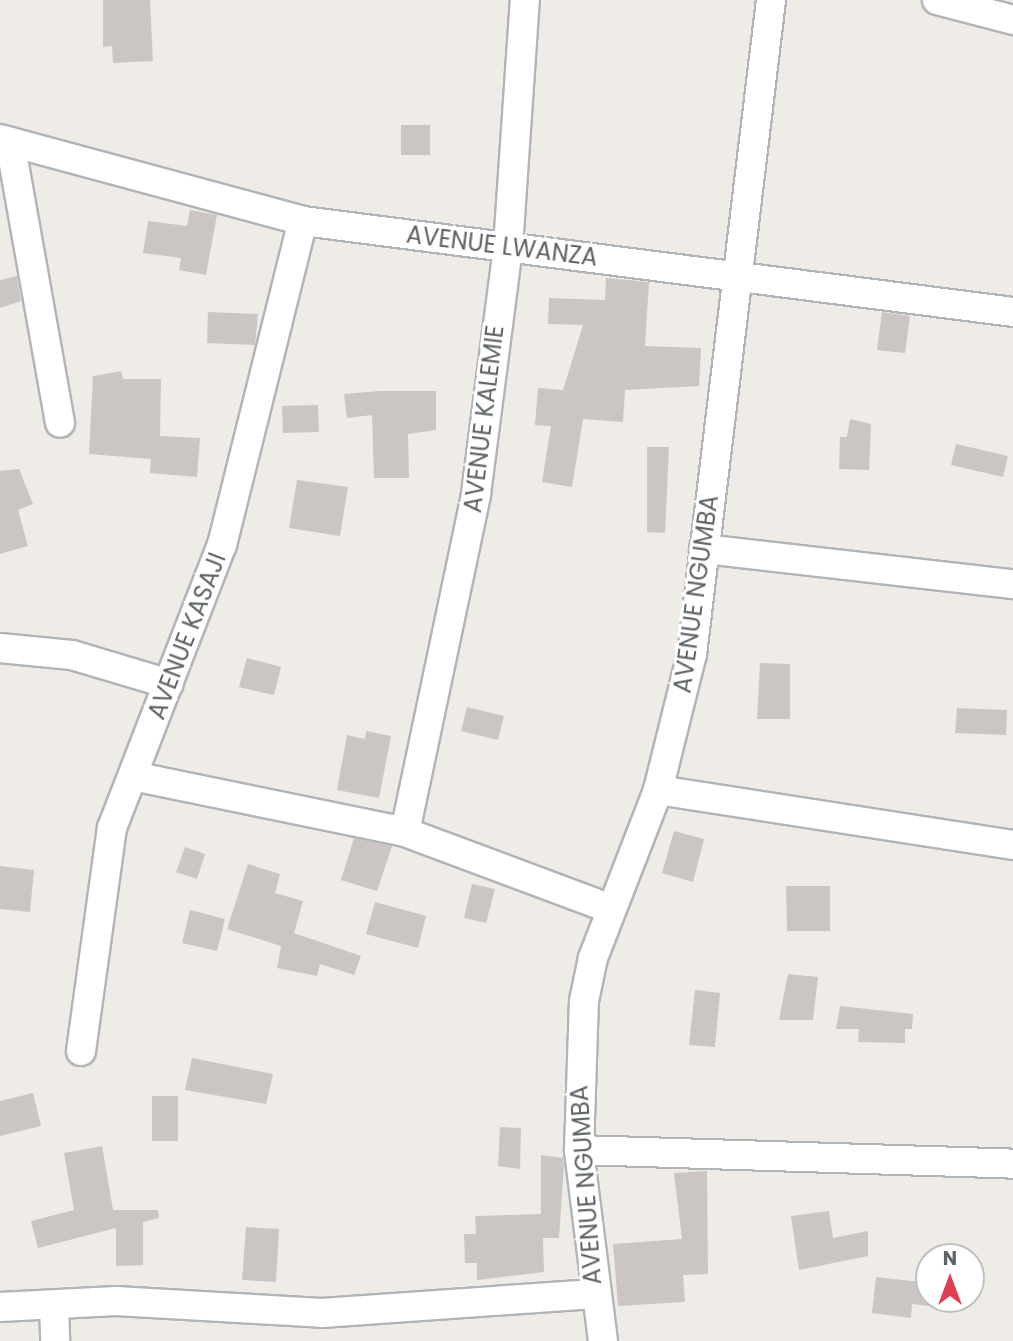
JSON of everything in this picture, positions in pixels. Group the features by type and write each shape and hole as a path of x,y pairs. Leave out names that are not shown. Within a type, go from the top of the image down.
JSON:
{"street":[{"name":"AVENUE KALEMIE","path":"405,832 468,544 508,247 525,0"},
{"name":"AVENUE NGUMBA","path":"603,1341 594,1294 579,1150 584,1002 611,909 658,790 692,654 735,276 771,0"},
{"path":"937,0 1013,20"},
{"name":"AVENUE LWANZA","path":"5,140 303,221 1013,312"},
{"path":"5,140 60,423"},
{"name":"AVENUE KASAJI","path":"81,1051 100,884 133,776 222,545 303,221"},
{"path":"705,549 1013,584"},
{"path":"0,648 72,655 169,684"},
{"path":"133,776 405,832 611,909"},
{"path":"658,790 1013,845"},
{"path":"579,1150 1013,1164"},
{"path":"0,1307 116,1301 323,1313 594,1294"},
{"path":"54,1305 55,1341"}],"building":[{"path":"103,0 150,0 153,61 113,63 112,46 103,47"},
{"path":"401,125 430,125 430,155 401,155"},
{"path":"190,210 217,215 206,275 179,270 181,258 143,253 148,221 187,226"},
{"path":"17,276 21,301 0,308 0,280"},
{"path":"606,278 649,282 645,346 701,348 699,386 625,390 623,422 583,419 572,487 542,482 551,426 535,425 538,388 563,390 583,325 548,324 549,298 605,300"},
{"path":"208,312 258,314 255,345 207,343"},
{"path":"882,312 910,316 905,353 877,350"},
{"path":"121,371 123,379 161,379 160,436 200,438 197,477 150,473 151,459 89,454 93,376"},
{"path":"436,391 436,430 408,434 409,478 374,478 372,415 347,418 344,394"},
{"path":"318,405 319,432 283,433 282,406"},
{"path":"850,419 871,424 869,470 839,469 840,437 847,437"},
{"path":"956,444 1008,456 1003,477 951,465"},
{"path":"647,447 669,447 665,533 647,532"},
{"path":"19,469 33,504 18,510 28,546 0,554 0,471"},
{"path":"297,480 348,487 340,536 289,528"},
{"path":"247,658 281,667 274,695 239,687"},
{"path":"760,663 790,664 790,719 757,719"},
{"path":"467,707 504,716 498,740 461,731"},
{"path":"957,708 1007,710 1006,735 955,733"},
{"path":"366,731 391,736 379,798 337,790 347,735 365,739"},
{"path":"674,831 704,839 693,882 662,873"},
{"path":"354,838 392,846 377,891 341,880"},
{"path":"185,847 205,854 197,879 176,872"},
{"path":"248,864 280,874 275,893 303,901 294,933 361,956 354,975 320,964 317,976 277,968 281,946 227,929"},
{"path":"0,866 34,870 30,912 0,909"},
{"path":"472,884 495,889 486,923 464,918"},
{"path":"786,886 830,886 830,931 787,931"},
{"path":"375,902 426,916 418,948 366,934"},
{"path":"190,910 225,919 217,951 182,943"},
{"path":"788,974 818,977 813,1020 779,1020"},
{"path":"695,990 720,993 715,1047 689,1045"},
{"path":"840,1006 913,1014 912,1029 905,1029 905,1043 858,1042 859,1029 836,1029"},
{"path":"192,1058 273,1074 266,1104 185,1090"},
{"path":"33,1093 41,1126 0,1136 0,1101"},
{"path":"152,1096 178,1096 178,1141 152,1141"},
{"path":"500,1127 521,1128 520,1169 498,1166"},
{"path":"102,1146 113,1210 158,1210 159,1218 143,1222 143,1265 116,1266 116,1228 38,1248 31,1221 74,1210 64,1153"},
{"path":"541,1155 563,1158 564,1165 559,1238 543,1238 544,1272 477,1280 477,1263 465,1263 464,1234 476,1234 475,1216 541,1214"},
{"path":"707,1171 708,1274 683,1275 685,1302 618,1306 613,1244 682,1239 674,1173"},
{"path":"829,1211 833,1238 868,1231 868,1256 799,1270 791,1216"},
{"path":"246,1227 279,1229 276,1282 242,1280"},
{"path":"876,1277 915,1281 915,1304 912,1304 911,1318 872,1313"}]}
